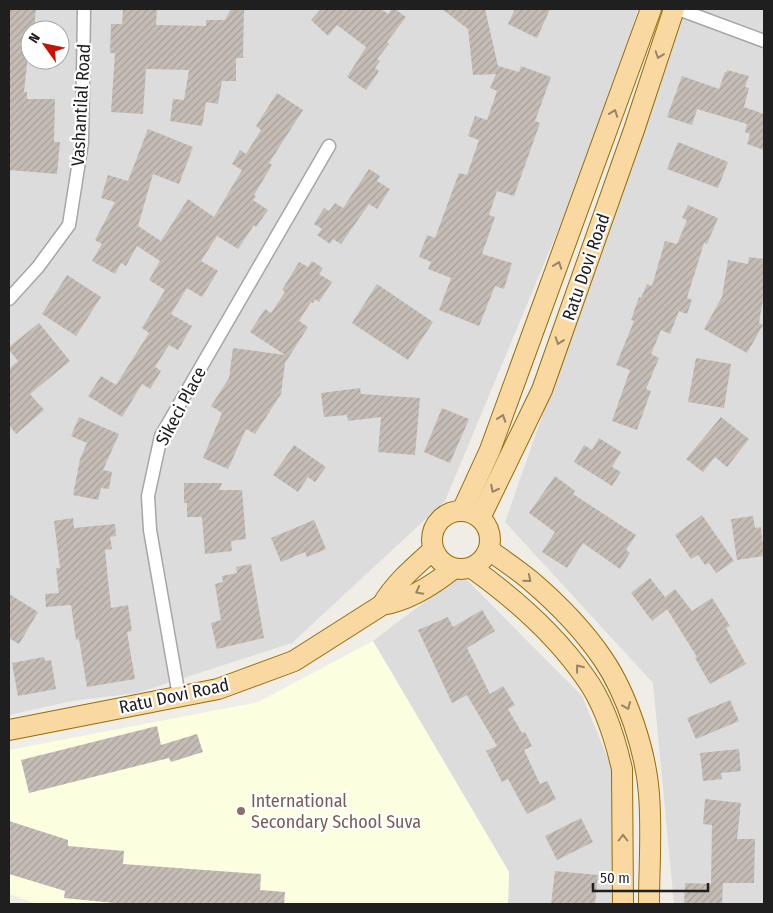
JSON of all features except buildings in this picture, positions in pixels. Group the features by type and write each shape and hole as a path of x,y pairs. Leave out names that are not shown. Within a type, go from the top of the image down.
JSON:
{"main road":[{"name":"Ratu Dovi Road","path":"471,514 490,450 651,9"},
{"name":"Ratu Dovi Road","path":"471,514 542,390 676,9"},
{"path":"462,568 485,558 489,550 490,532 486,524 471,514 452,512 443,516 433,531 433,550 438,558 444,565 462,568 512,598 546,630 586,678 607,720 622,769 623,904"},
{"name":"Ratu Dovi Road","path":"9,730 218,689 294,661 382,605 402,577 433,550"},
{"path":"489,550 531,581 587,638 604,660 628,708 640,746 649,794 649,904"},
{"name":"Ratu Dovi Road","path":"382,605 395,603 462,568"}],"street":[{"name":"Vashantilal Road","path":"9,299 38,267 69,225 82,142 84,9"},
{"path":"676,9 764,41"},
{"name":"Sikeci Place","path":"178,696 150,530 148,496 160,436 329,146"}],"shaded area":[{"path":"9,9 638,9 604,120 445,501 292,643 137,693 72,701 9,715"},
{"path":"685,9 764,9 764,904 674,904 653,683 505,522"},
{"path":"461,574 582,696 620,788 616,904 508,904 509,872 373,641"},
{"name":"International Secondary School Suva","path":"373,641 509,872 508,904 38,904 9,894 9,750 258,702"}],"place":[{"name":"International Secondary School Suva","path":"241,811"}]}
